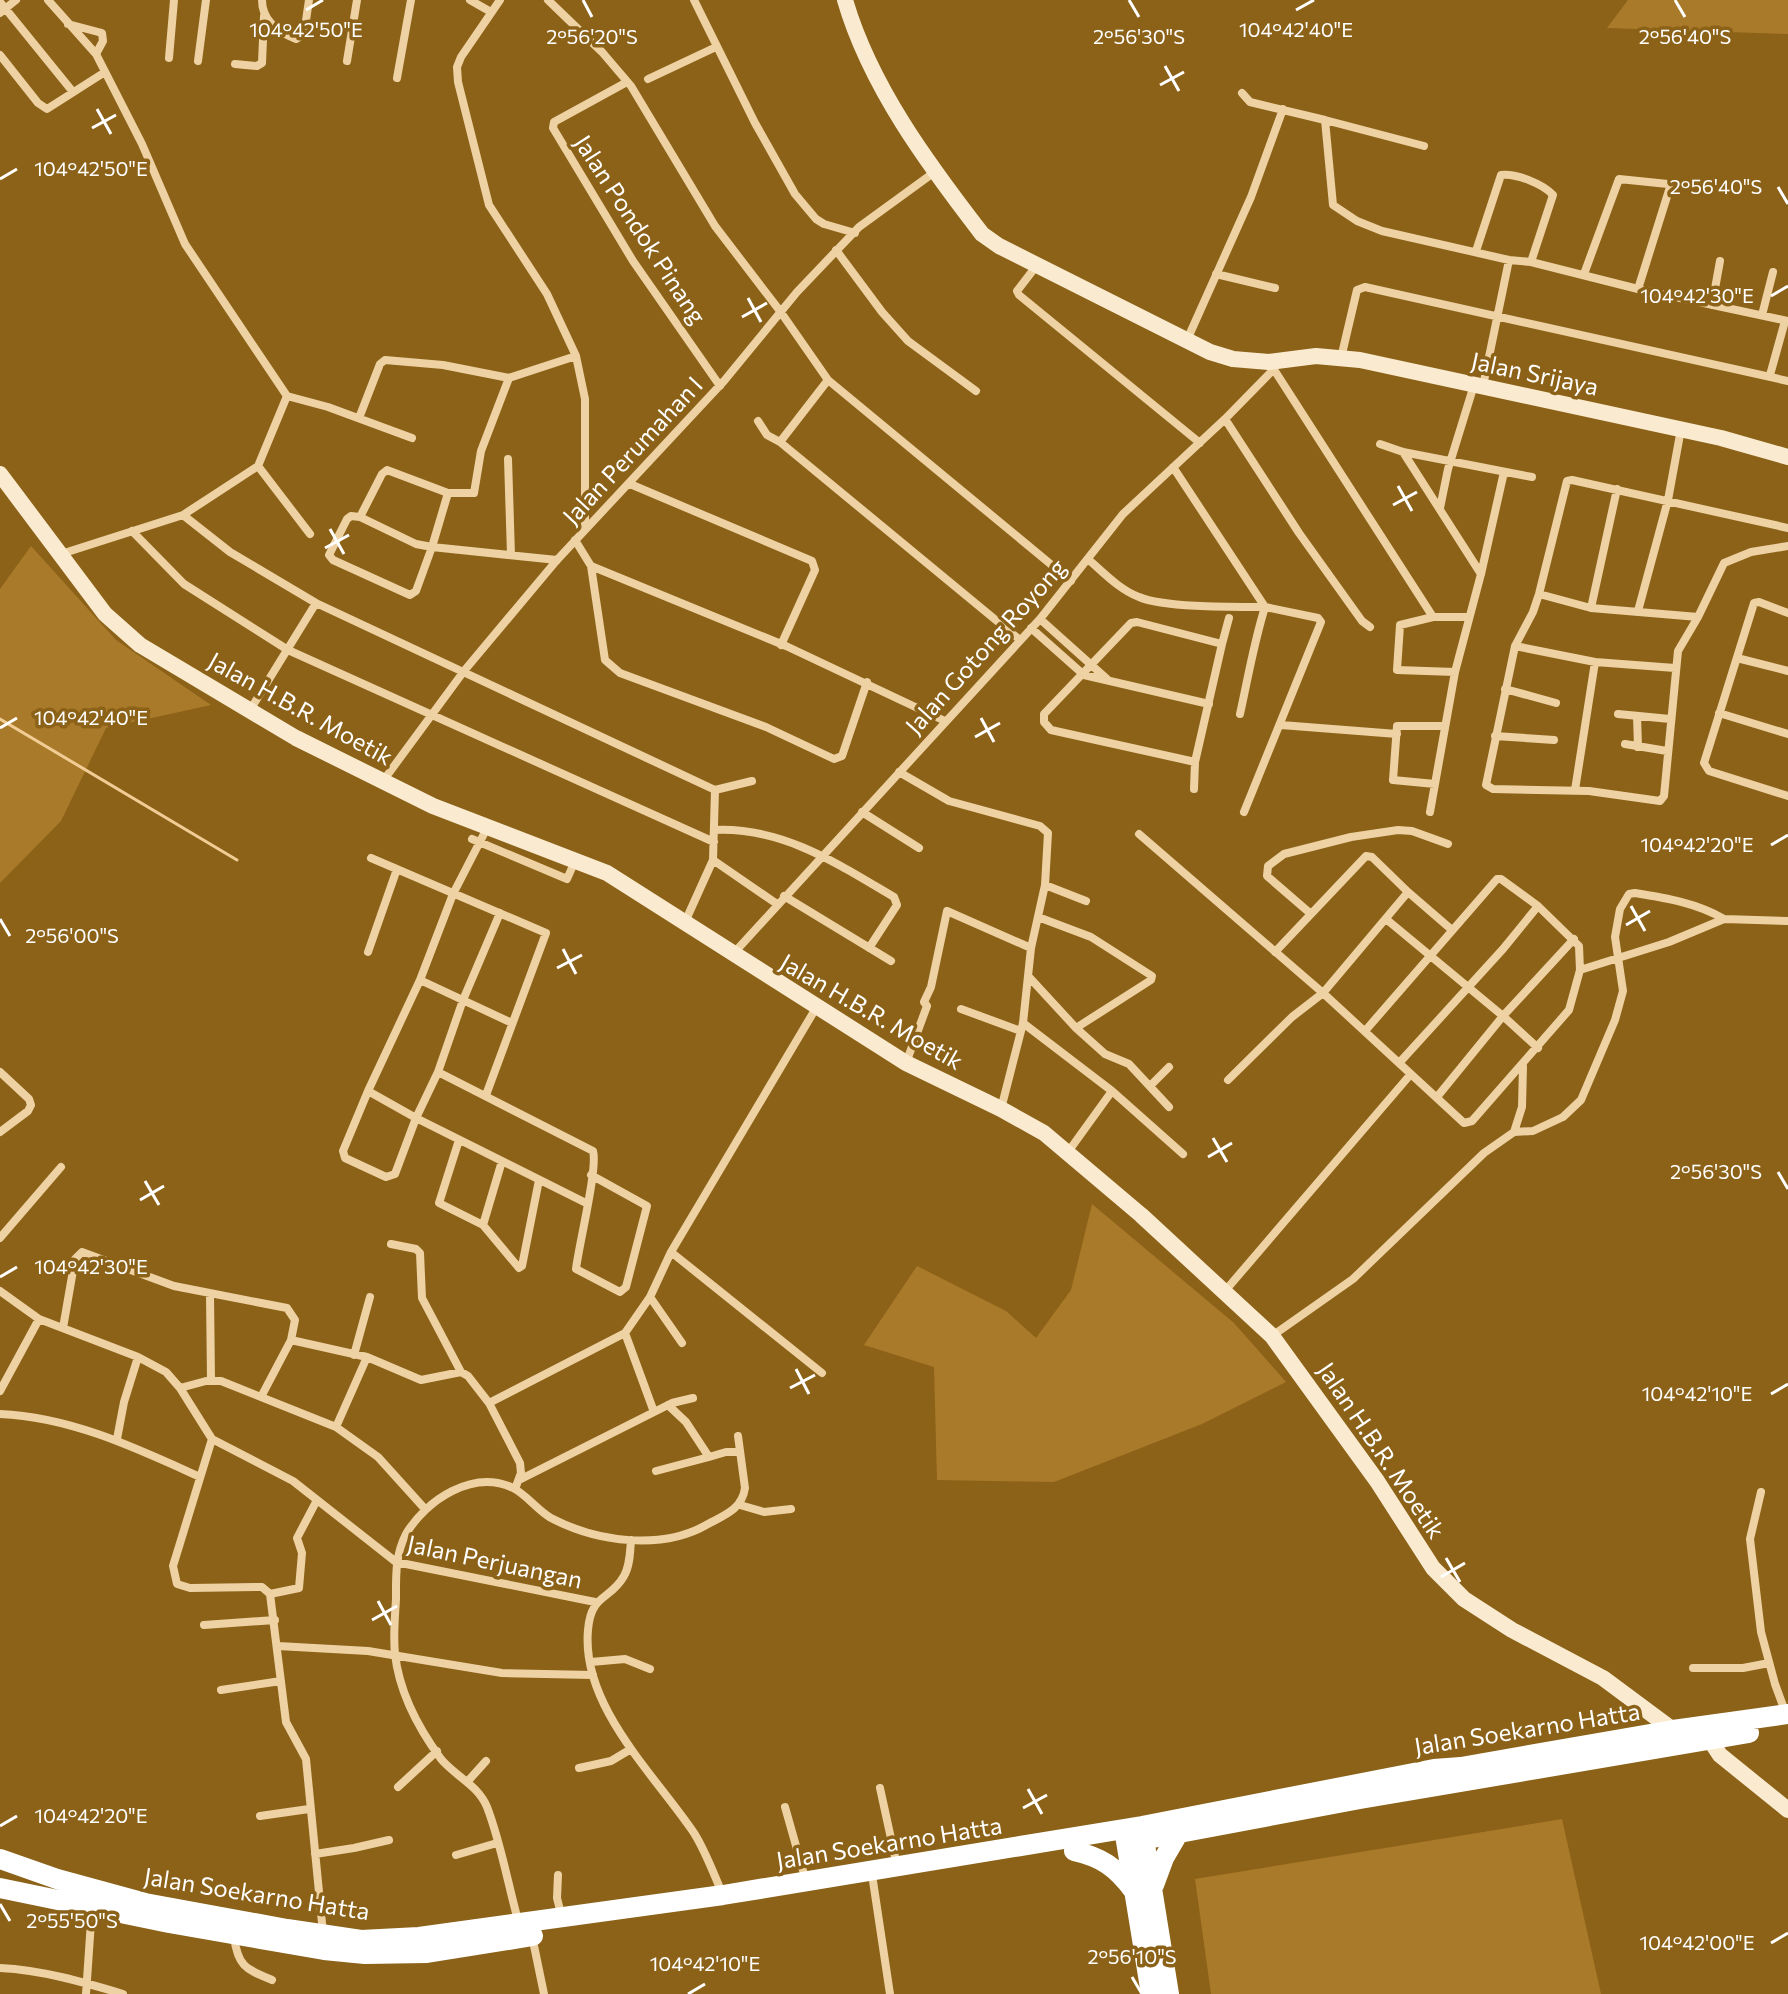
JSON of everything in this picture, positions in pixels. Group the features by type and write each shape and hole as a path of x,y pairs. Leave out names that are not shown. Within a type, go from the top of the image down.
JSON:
{"highway":[{"name":"Jalan Soekarno Hatta","path":"0,1859 57,1879 145,1903 361,1940 525,1930 761,1902 873,1881 1074,1851 1134,1834 1434,1769 1673,1730 1787,1718"},
{"name":"Jalan Soekarno Hatta","path":"0,1888 324,1950 365,1954 427,1953 562,1918 1134,1834 1178,1834 1710,1740 1787,1718"},
{"path":"1134,1834 1143,1890 1151,1994"},
{"path":"1143,1890 1178,1834"},
{"path":"1074,1851 1110,1863 1143,1890 1169,1994"}],"street":[{"path":"16,0 2,8 73,92"},
{"path":"48,0 96,54 142,144 185,244 287,396 308,400 412,438"},
{"path":"169,58 174,0"},
{"path":"198,61 206,0"},
{"path":"235,64 257,66 262,63 262,0"},
{"path":"264,15 284,34 299,39 304,34 309,0"},
{"path":"347,61 357,0"},
{"path":"397,78 411,0"},
{"path":"470,0 491,12"},
{"path":"500,0 467,45 457,67 458,82 484,191 498,220 547,294 576,356 585,399 585,529"},
{"path":"548,0 602,52 627,82 694,194 828,380 1071,581"},
{"path":"694,0 795,194 816,219 855,233"},
{"name":"Jalan Srijaya","path":"845,0 863,52 894,107 982,234 999,246 1187,341 1233,359 1271,366 1316,356 1478,385 1681,429 1788,457"},
{"path":"67,24 102,33 103,41 96,54"},
{"path":"648,79 716,47"},
{"path":"0,55 43,108 51,107 105,72"},
{"name":"Jalan Pondok Pinang","path":"627,82 554,122 553,128 633,261 720,386"},
{"path":"1242,93 1250,102 1424,146"},
{"path":"1187,341 1251,197 1283,109"},
{"path":"1325,120 1333,205 1357,221 1382,231 1786,321 1770,375"},
{"name":"Jalan Perumahan I","path":"383,781 464,671 557,560 720,386 780,311 859,227 936,171"},
{"path":"1476,251 1501,175 1507,174 1532,182 1553,195 1531,262"},
{"path":"1584,274 1619,179 1668,184 1670,187 1638,289"},
{"path":"836,250 908,341 976,391"},
{"path":"1439,509 1478,385 1509,260"},
{"path":"1712,305 1720,261"},
{"path":"1037,265 1017,291 1019,295 1200,443"},
{"path":"1762,315 1773,272"},
{"path":"1216,274 1275,288"},
{"path":"1340,359 1357,290 1362,287 1788,381"},
{"path":"359,418 380,364 385,360 443,365 509,378 576,356"},
{"path":"1271,366 1433,617"},
{"name":"Jalan Gotong Royong","path":"732,955 1040,619 1123,514 1225,419 1271,366"},
{"path":"360,517 387,470 448,493 472,494 476,491 481,451 509,378"},
{"path":"780,442 828,380"},
{"path":"61,554 183,515 258,466 287,396"},
{"path":"1225,419 1299,533 1362,621 1370,627"},
{"path":"758,421 767,435 780,442 1020,640"},
{"path":"1638,611 1668,500 1681,429"},
{"path":"1380,444 1403,452 1532,477"},
{"path":"1403,452 1481,574"},
{"path":"508,459 511,555"},
{"path":"258,466 310,534"},
{"path":"1173,467 1265,607"},
{"path":"1430,812 1455,672 1504,472"},
{"name":"Jalan H.B.R. Moetik","path":"0,474 105,614 129,637 296,738 480,834 575,860 621,881 732,955 906,1063 1044,1133 1272,1336 1377,1481 1433,1568 1464,1599 1512,1630 1603,1678 1673,1730"},
{"path":"1788,528 1572,480 1565,484 1539,594 1515,646 1485,782 1488,787 1575,790 1660,801 1664,796 1675,668 1681,644 1724,563 1751,552 1788,546"},
{"path":"630,484 812,561 815,570 781,645"},
{"path":"1591,608 1617,489"},
{"path":"448,493 432,547 416,591 407,594 330,557 351,516 360,517 416,544 432,547 557,560"},
{"path":"183,515 230,552 316,603 715,790 752,781"},
{"path":"132,531 184,584 288,650 714,842"},
{"path":"575,540 591,566 604,655 609,665 620,673 766,727 834,759 842,756 867,682"},
{"path":"1089,560 1126,590 1148,600 1214,607 1265,607 1318,618 1322,624 1244,812"},
{"path":"591,566 867,682 945,721"},
{"path":"1539,594 1591,608 1698,617"},
{"path":"249,711 316,603"},
{"path":"1788,613 1754,603 1704,763 1706,768 1788,796"},
{"path":"1240,714 1265,607"},
{"path":"1455,672 1397,670 1400,625 1433,617 1469,617"},
{"path":"1194,789 1195,762 1229,618"},
{"path":"1040,619 1110,683"},
{"path":"1195,762 1047,727 1044,714 1134,622 1222,644"},
{"path":"1031,628 1084,675 1209,704"},
{"path":"1515,646 1595,662 1675,668"},
{"path":"1737,658 1788,671"},
{"path":"1575,790 1595,662"},
{"path":"1505,689 1556,703"},
{"path":"1719,713 1788,734"},
{"path":"1618,714 1670,719"},
{"path":"1637,716 1638,747"},
{"path":"1281,725 1397,734"},
{"path":"1435,784 1393,780 1397,726 1445,726"},
{"path":"1495,736 1554,740"},
{"path":"1625,744 1667,751"},
{"path":"899,772 949,801 1046,829 1048,833 1045,885 1031,948 1022,1027 1001,1109"},
{"path":"684,923 713,860 715,790"},
{"path":"862,812 919,848"},
{"path":"715,830 775,837 823,854 898,902 869,948"},
{"path":"1311,914 1267,876 1268,866 1284,854 1351,837 1398,830 1412,831 1448,844"},
{"path":"480,834 420,980 368,1091 343,1151 345,1158 386,1177 392,1176 438,1072 463,1000 500,913"},
{"path":"1139,834 1323,993 1462,1122 1470,1123 1569,1010 1580,970 1580,950 1574,939 1538,906 1497,879 1365,1031"},
{"path":"1275,952 1366,856 1372,857 1452,930"},
{"path":"371,858 547,934 486,1095"},
{"path":"713,860 891,961"},
{"path":"368,952 397,869"},
{"path":"1045,885 1086,901"},
{"path":"1228,1080 1292,1017 1323,993 1408,892"},
{"path":"1272,1336 1353,1279 1461,1173 1514,1132 1541,1128 1563,1117 1581,1100 1621,1001 1623,991 1616,924 1620,909 1632,893 1680,901 1709,910 1724,919"},
{"path":"1400,1062 1538,906"},
{"path":"906,1063 927,1006 924,1002 931,987 947,911 1031,948"},
{"path":"1038,917 1091,937 1152,976 1151,980 1076,1028"},
{"path":"1386,919 1538,1048"},
{"path":"1580,970 1669,942 1724,919 1788,921"},
{"path":"1437,1097 1503,1016 1574,939"},
{"path":"1029,977 1076,1028 1105,1054 1129,1064 1169,1107"},
{"path":"420,980 512,1023"},
{"path":"489,1403 625,1333 650,1297 671,1252 816,1008"},
{"path":"961,1009 1022,1027 1112,1091 1183,1154"},
{"path":"1514,1132 1522,1107 1523,1066"},
{"path":"1150,1086 1169,1067"},
{"path":"0,1072 29,1099 31,1105 28,1111 0,1132"},
{"path":"438,1072 592,1150 595,1156 591,1175 586,1203 576,1269 620,1292 626,1287 647,1206 591,1175"},
{"path":"1225,1291 1410,1075"},
{"path":"368,1091 586,1203"},
{"path":"1068,1152 1112,1091"},
{"path":"459,1140 438,1201 441,1206 483,1225 518,1268 521,1267 539,1180"},
{"path":"483,1225 502,1161"},
{"path":"0,1238 61,1167"},
{"path":"391,1244 416,1249 420,1253 422,1298 461,1372 475,1383 489,1403 520,1463 517,1484 539,1511 553,1519 585,1531 631,1540 687,1536 740,1505 745,1488 738,1436"},
{"path":"63,1328 75,1259 82,1252 159,1282 210,1295 287,1308 295,1320 291,1340 261,1397"},
{"path":"671,1252 822,1373"},
{"path":"0,1291 39,1319 138,1357 166,1372 180,1388 212,1439 173,1566 176,1581 190,1588 262,1587 270,1594 287,1727 306,1759 323,1934"},
{"path":"210,1295 211,1381"},
{"path":"354,1355 370,1297"},
{"path":"650,1297 682,1343"},
{"path":"0,1391 39,1319"},
{"path":"625,1333 654,1412"},
{"path":"291,1340 367,1357 421,1380 461,1372"},
{"path":"117,1439 138,1357"},
{"path":"336,1427 367,1357"},
{"path":"180,1388 211,1381 232,1383 336,1427 378,1457 425,1509"},
{"path":"544,1994 486,1804 468,1781 445,1763 411,1709 395,1654 396,1562 404,1537 425,1509 448,1493 468,1485 496,1482 517,1484 668,1405 693,1398"},
{"path":"668,1405 686,1422 709,1457"},
{"path":"0,1414 44,1420 117,1439 200,1477"},
{"name":"Jalan Perjuangan","path":"212,1439 293,1481 396,1562 595,1602"},
{"path":"656,1471 726,1452 740,1452"},
{"path":"1761,1492 1759,1509 1750,1533 1761,1632 1787,1718"},
{"path":"270,1594 299,1588 302,1553 297,1538 317,1500"},
{"path":"740,1505 764,1512 791,1509"},
{"path":"631,1540 626,1573 617,1586 595,1602 588,1629 593,1675 608,1711 631,1749 696,1836 723,1895"},
{"path":"204,1625 275,1620"},
{"path":"278,1646 395,1654 502,1673 593,1675"},
{"path":"591,1662 625,1659 650,1669"},
{"path":"1693,1668 1743,1668 1769,1663"},
{"path":"221,1690 281,1681"},
{"path":"1710,1740 1720,1755 1788,1810"},
{"path":"579,1768 611,1761 631,1749"},
{"path":"398,1787 437,1751"},
{"path":"468,1781 486,1761"},
{"path":"880,1788 897,1867"},
{"path":"785,1807 807,1882"},
{"path":"260,1816 309,1809"},
{"path":"315,1854 389,1840"},
{"path":"456,1855 497,1843"},
{"path":"558,1875 557,1898 562,1918"},
{"path":"873,1881 890,1994"},
{"path":"86,1994 92,1905"},
{"path":"234,1935 242,1965 272,1980"},
{"path":"0,1968 21,1969 123,1994"}],"shaded area":[{"path":"1628,0 1788,0 1788,34 1607,28"},
{"path":"31,546 116,640 211,705 106,728 61,821 0,883 0,589"},
{"path":"1092,1204 1234,1323 1286,1382 1202,1424 1054,1482 937,1480 934,1367 864,1345 917,1266 1006,1311 1036,1338 1071,1290"},
{"path":"1562,1819 1601,1994 1211,1994 1195,1879"}],"waterway":[{"path":"0,719 237,860"}]}
